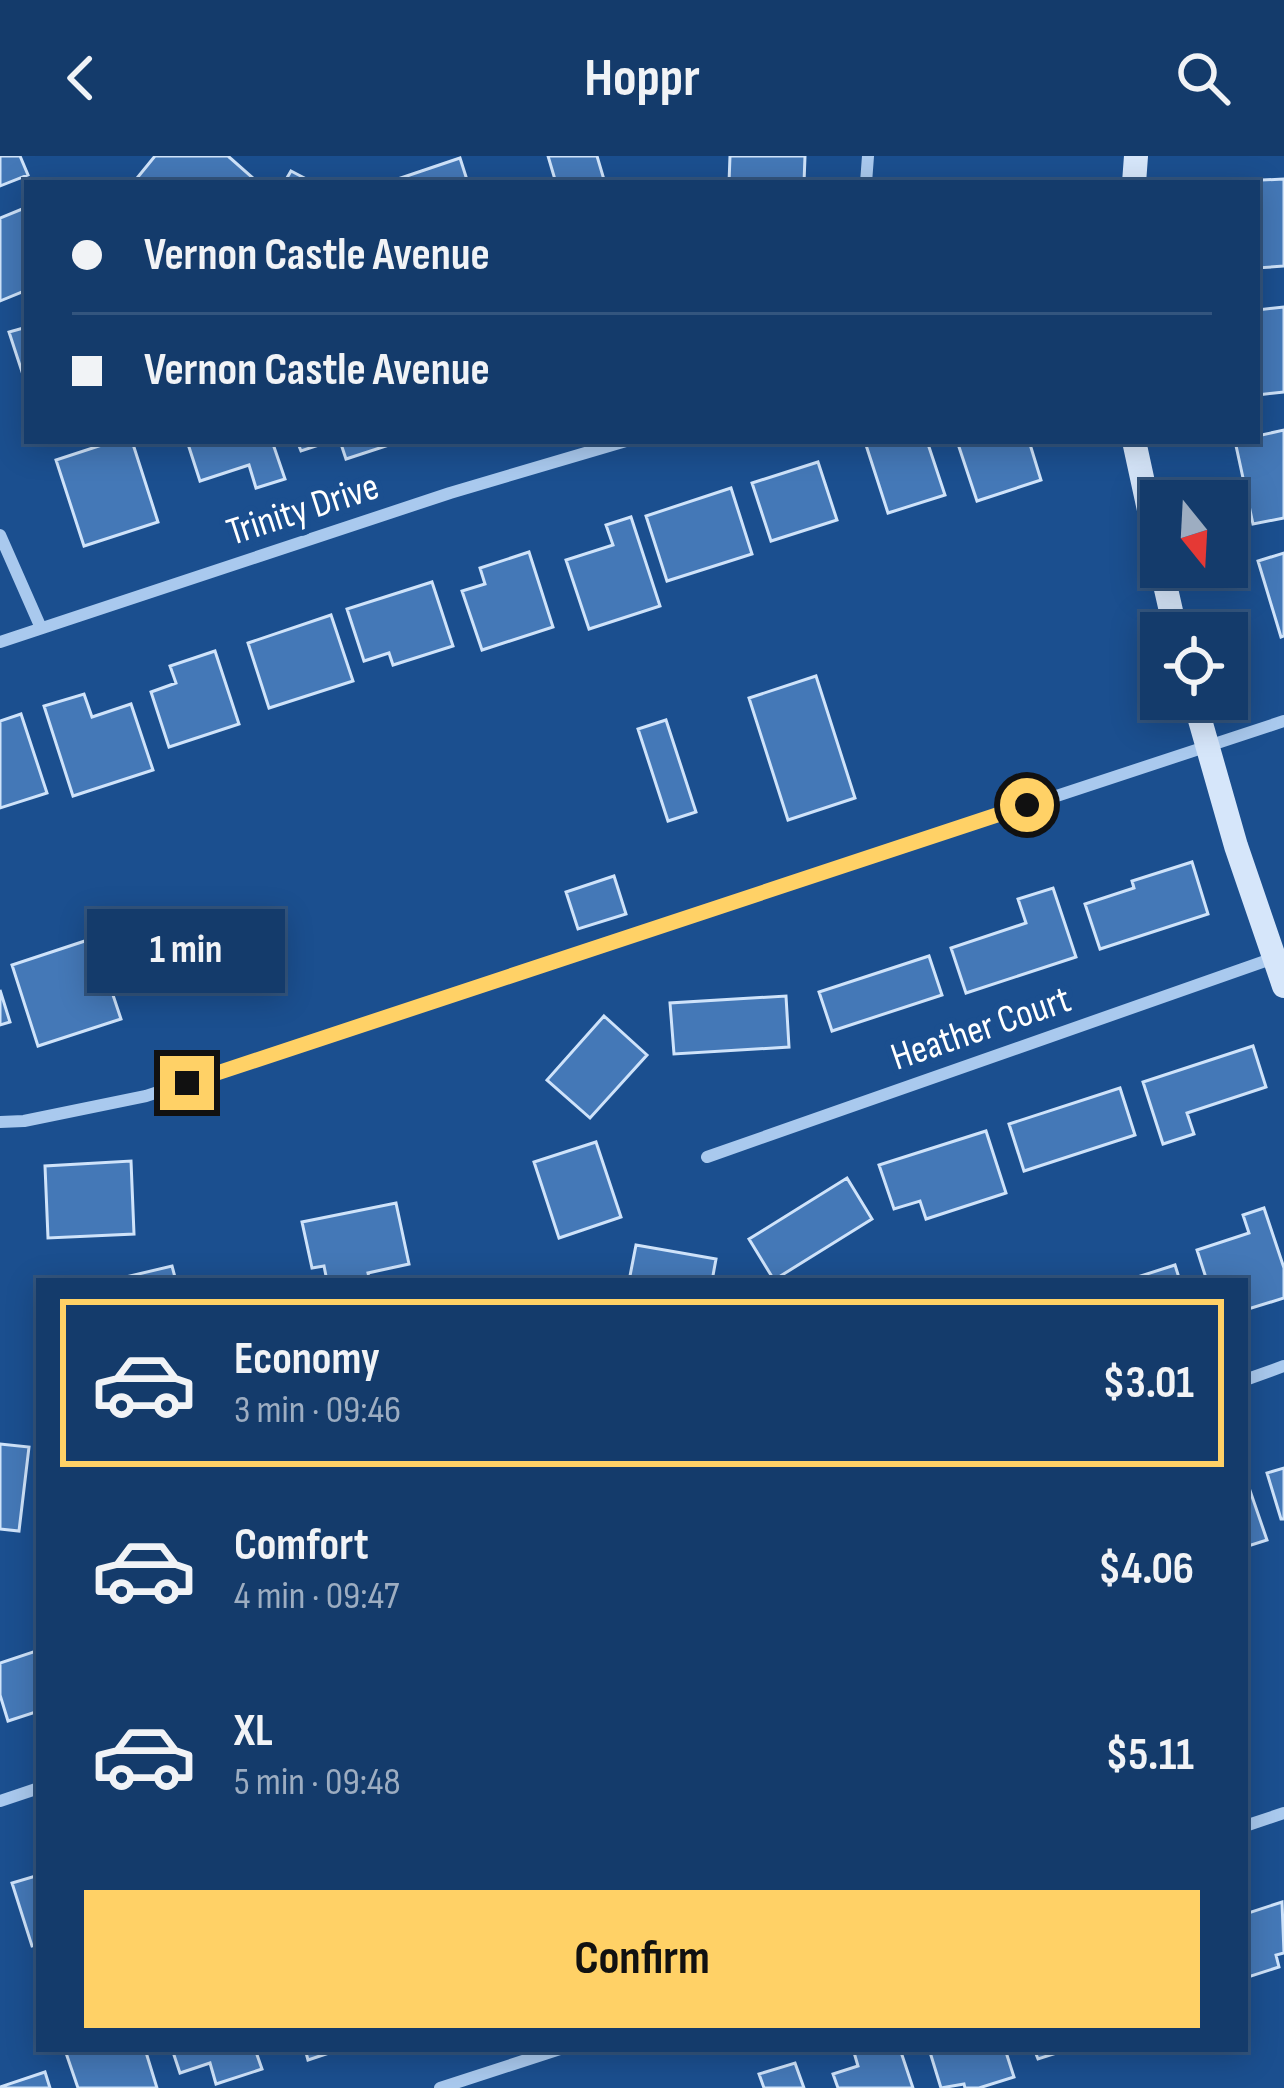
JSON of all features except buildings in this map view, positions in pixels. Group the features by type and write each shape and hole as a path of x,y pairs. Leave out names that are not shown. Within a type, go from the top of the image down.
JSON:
{"main road":[{"path":"1135,444 1142,480"},
{"path":"1200,720 1284,986"}],"street":[{"name":"Trinity Drive","path":"0,642 450,493 616,444"},
{"path":"0,535 41,628"},
{"path":"0,1122 146,1096 1284,722"},
{"name":"Heather Court","path":"707,1157 1275,958"},
{"path":"1248,1379 1284,1366"},
{"path":"0,1801 36,1789"},
{"path":"1248,1825 1284,1814"},
{"path":"440,2088 551,2052"}],"route":[{"path":"187,1083 1027,805"}]}
